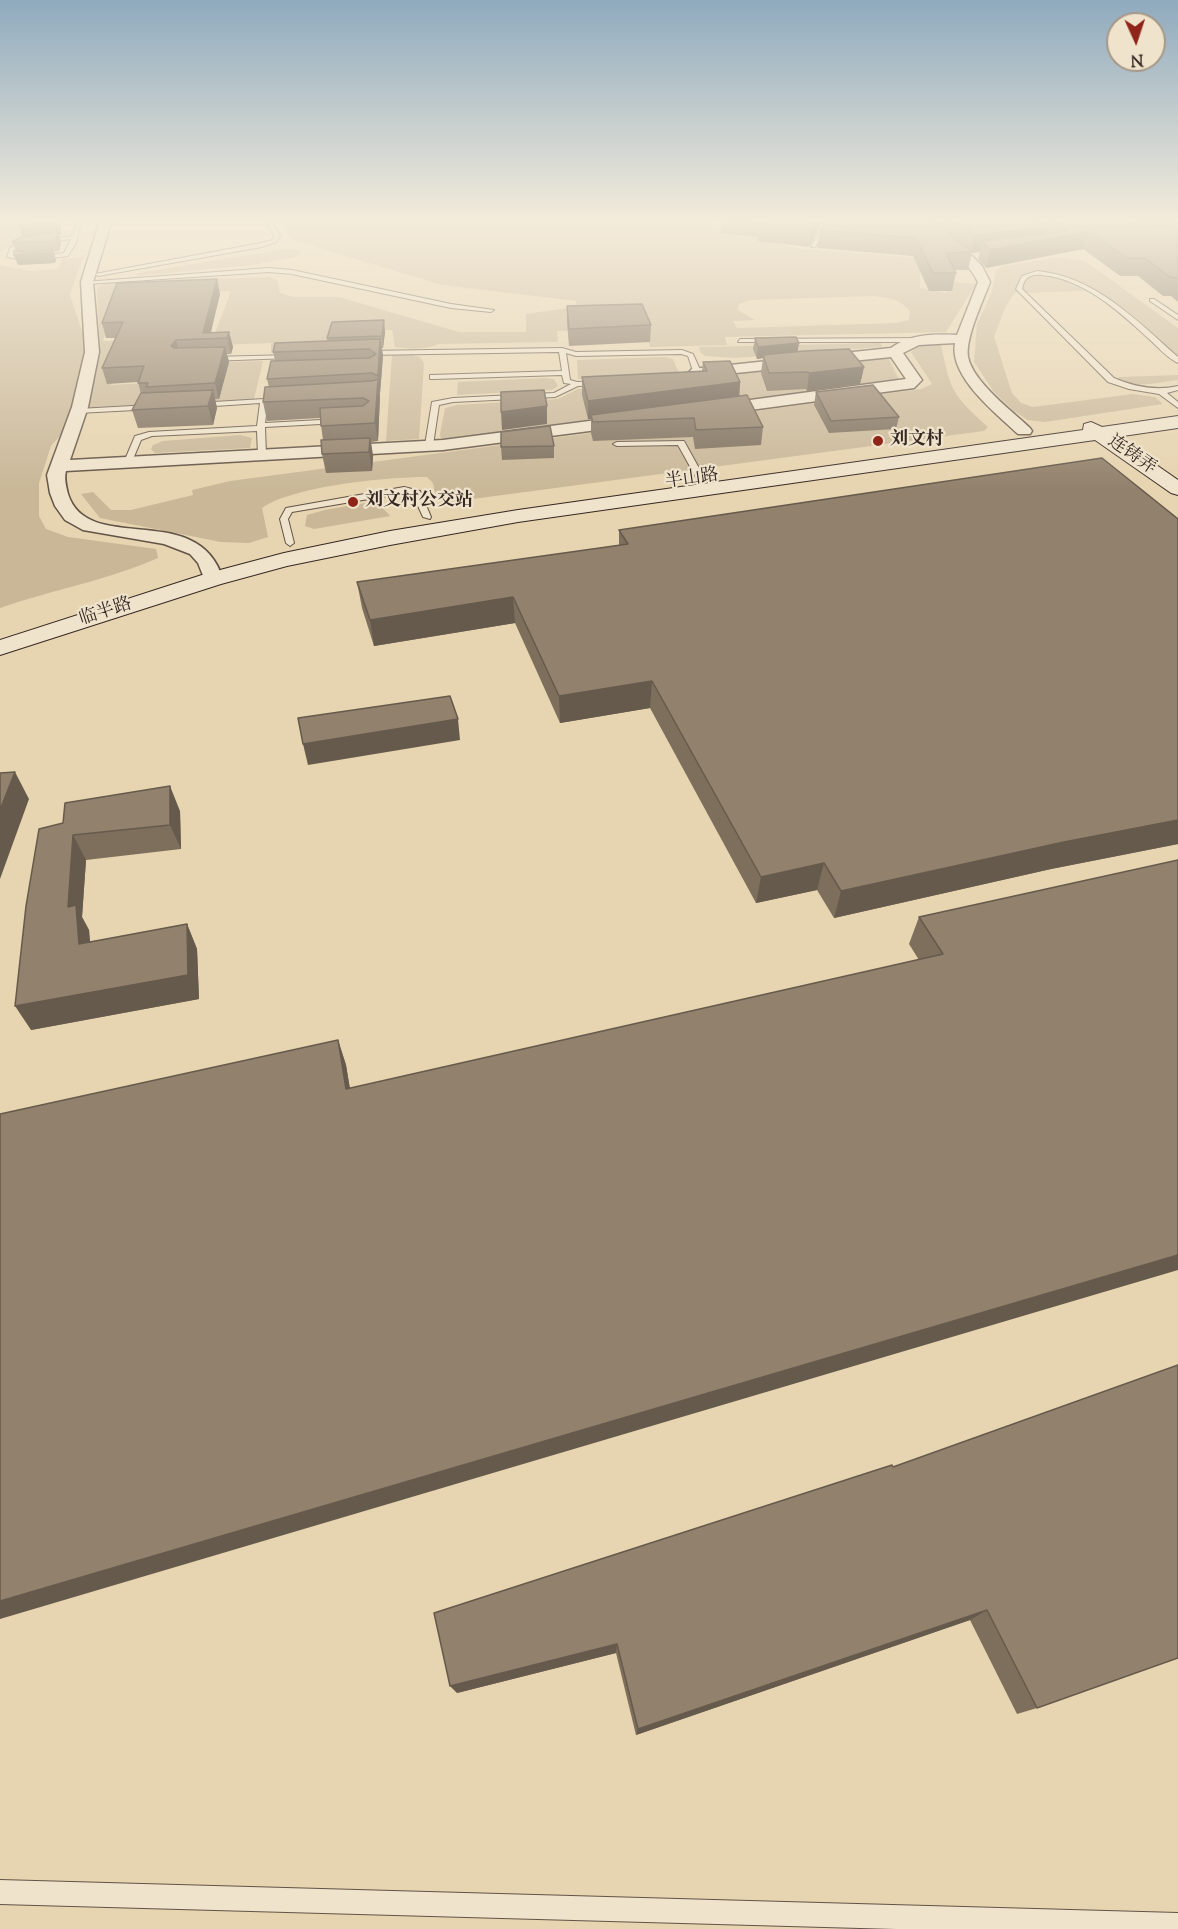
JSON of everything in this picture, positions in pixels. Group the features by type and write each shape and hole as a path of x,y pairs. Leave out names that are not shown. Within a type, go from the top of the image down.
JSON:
{"main road":[{"name":"半山路","path":"211,572 518,516 1092,428 1178,408"},
{"name":"半山路","path":"211,572 290,543 427,518 1024,431 1178,422"},
{"name":"连铸弄","path":"1092,428 1178,489"},
{"name":"临半路","path":"0,628 211,572"},
{"name":"临半路","path":"0,648 211,572"}],"street":[{"path":"89,310 92,352 78,411 56,475 64,504 76,521 100,528 189,545 206,559 211,572"},
{"path":"972,310 967,323 961,358 974,382 1024,431"},
{"path":"697,372 895,352 903,345 928,340 964,339"},
{"path":"699,412 909,385 914,380 895,352"},
{"path":"59,466 429,445 641,419"}],"lane":[{"path":"1039,310 1111,380 1128,387 1161,392 1178,388"},
{"path":"1118,310 1178,361"},
{"path":"740,341 928,340"},
{"path":"562,350 567,381 577,384 609,382"},
{"path":"354,354 562,350 576,354 682,352 691,355 697,372 685,378 674,379"},
{"path":"203,359 272,361 296,356"},
{"path":"433,377 566,373"},
{"path":"429,445 435,404 453,400 555,395 577,384"},
{"path":"262,455 261,426 266,392"},
{"path":"1161,392 1178,408"},
{"path":"194,405 275,400"},
{"path":"78,411 160,407"},
{"path":"128,462 138,438 152,434 354,420"},
{"path":"617,444 681,443 700,479"},
{"path":"290,543 284,519 289,510 404,490 417,493 427,518"},
{"path":"0,1892 1178,1925"}],"shaded area":[{"path":"0,310 75,310 86,343 72,422 51,446 39,483 39,516 46,529 68,537 156,549 158,558 120,573 0,608"},
{"path":"98,310 113,310 103,341 129,341 111,385 165,382 167,364 263,361 254,399 88,408 100,351"},
{"path":"224,310 384,310 459,332 526,332 526,314 553,310 738,310 755,320 733,321 737,328 896,323 909,320 909,310 960,310 946,332 725,337 727,345 650,347 645,329 557,331 558,342 438,344 411,349 395,347 392,330 332,331 326,351 271,353 271,343 215,345 212,341"},
{"path":"984,310 1004,310 994,337 1012,393 1021,403 1033,407 1133,394 1155,397 1163,404 1045,422 1028,420 1014,411 994,392 974,362 977,324"},
{"path":"1114,310 1153,310 1178,328 1178,362"},
{"path":"881,343 882,347 735,358 705,356 700,352 699,347"},
{"path":"930,343 941,345 955,391 967,407 988,427 984,431 450,502 436,498 433,483 427,477 341,484 295,494 276,500 262,508 268,537 249,543 221,542 100,518 81,494 93,492 111,510 131,510 193,495 192,490 230,481 921,389 932,384 911,352 917,346"},
{"path":"409,354 420,357 424,363 419,439 386,441 392,355"},
{"path":"665,357 673,359 679,373 578,379 577,360"},
{"path":"888,357 900,382 441,439 440,434 445,408 457,405 558,399 578,389 690,382 703,376"},
{"path":"1178,375 1178,380 1147,384 1131,383 1118,377"},
{"path":"554,379 558,386 552,390 457,395 458,382"},
{"path":"240,435 252,438 250,448 155,453 151,449 153,445 163,441"},
{"path":"377,501 390,516 314,529 305,526 307,515"}],"building":[{"path":"107,310 209,310 203,333 229,332 227,338 176,340 171,346 174,348 225,347 215,383 146,387 148,383 138,383 144,366 102,368 123,322 102,323"},
{"path":"567,310 645,310 651,325 569,329"},
{"path":"384,320 382,336 327,338 332,322"},
{"path":"796,337 799,343 758,347 755,338"},
{"path":"380,339 378,376 372,373 267,379 271,361 369,358 376,354 369,349 273,352 275,343"},
{"path":"849,349 864,367 809,373 769,373 763,355 804,351"},
{"path":"730,361 740,382 588,401 582,377 707,371 703,362"},
{"path":"378,379 375,423 321,426 320,408 363,406 369,401 363,398 263,402 265,387"},
{"path":"873,385 899,417 831,421 816,392"},
{"path":"213,390 208,406 132,410 141,393"},
{"path":"544,390 547,406 501,412 501,392"},
{"path":"747,395 763,427 696,430 694,418 593,422 591,415"},
{"path":"550,426 554,446 501,447 501,432"},
{"path":"370,438 369,452 322,454 321,440"},
{"path":"1102,458 1178,519 1178,820 1064,842 841,891 824,863 761,877 652,681 559,696 513,597 370,620 357,582 628,544 619,530"},
{"path":"450,696 458,719 303,744 298,718"},
{"path":"15,772 0,810 0,773"},
{"path":"170,786 170,825 73,835 68,907 76,905 79,944 187,924 188,975 15,1006 26,906 39,829 63,823 65,803"},
{"path":"1178,860 1178,1255 0,1601 0,1114 338,1040 346,1089 943,954 919,917"},
{"path":"1178,1365 1178,1658 1037,1708 987,1610 638,1729 617,1644 450,1686 434,1613 892,1465 893,1467"}],"place":[{"name":"刘文村","path":"878,441"},
{"name":"刘文村公交站","path":"353,502"}]}
